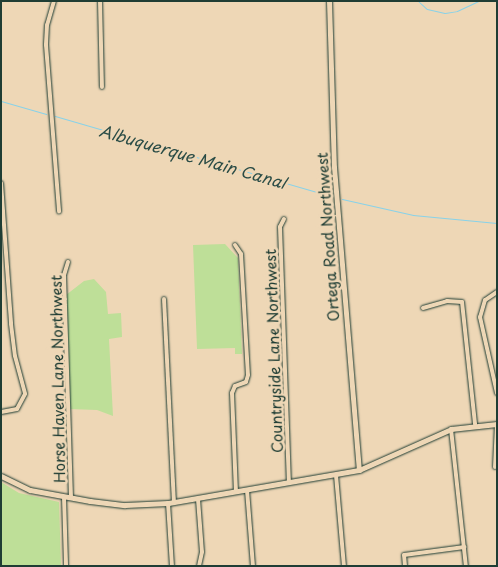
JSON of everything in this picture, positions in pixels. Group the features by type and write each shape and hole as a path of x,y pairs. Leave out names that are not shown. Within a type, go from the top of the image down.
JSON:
{"street":[{"path":"54,1 47,25 46,45 59,211"},
{"path":"100,1 102,87"},
{"name":"Ortega Road Northwest","path":"329,1 334,166 359,470"},
{"path":"1,412 17,409 25,394 15,356 11,324 2,183"},
{"name":"Countryside Lane Northwest","path":"284,219 280,227 289,483"},
{"path":"234,245 241,254 248,375 246,382 235,386 232,393 236,492"},
{"name":"Horse Haven Lane Northwest","path":"68,262 64,275 71,497"},
{"path":"497,292 485,300 480,317 497,394"},
{"path":"164,299 172,566"},
{"path":"423,308 447,301 462,302 475,424"},
{"path":"1,476 30,490 64,497 125,505 171,502 198,499 359,470 451,429 475,424 497,424 495,468"},
{"path":"451,429 466,566"},
{"path":"336,475 344,566"},
{"path":"247,490 253,566"},
{"path":"64,497 66,566"},
{"path":"198,499 202,552 199,566"},
{"path":"405,566 404,555 464,547"}],"green space":[{"path":"225,244 238,258 242,354 235,354 235,348 197,349 193,245"},
{"path":"94,279 106,292 108,314 121,313 122,337 109,339 113,416 97,410 69,409 66,295 84,281"},
{"path":"1,482 19,493 59,502 61,566 1,566"}],"waterway":[{"path":"418,1 427,9 445,13 457,11 478,1"},
{"name":"Albuquerque Main Canal","path":"1,101 46,114"},
{"name":"Albuquerque Main Canal","path":"55,116 330,196"},
{"name":"Albuquerque Main Canal","path":"342,199 413,215 497,223"}]}
